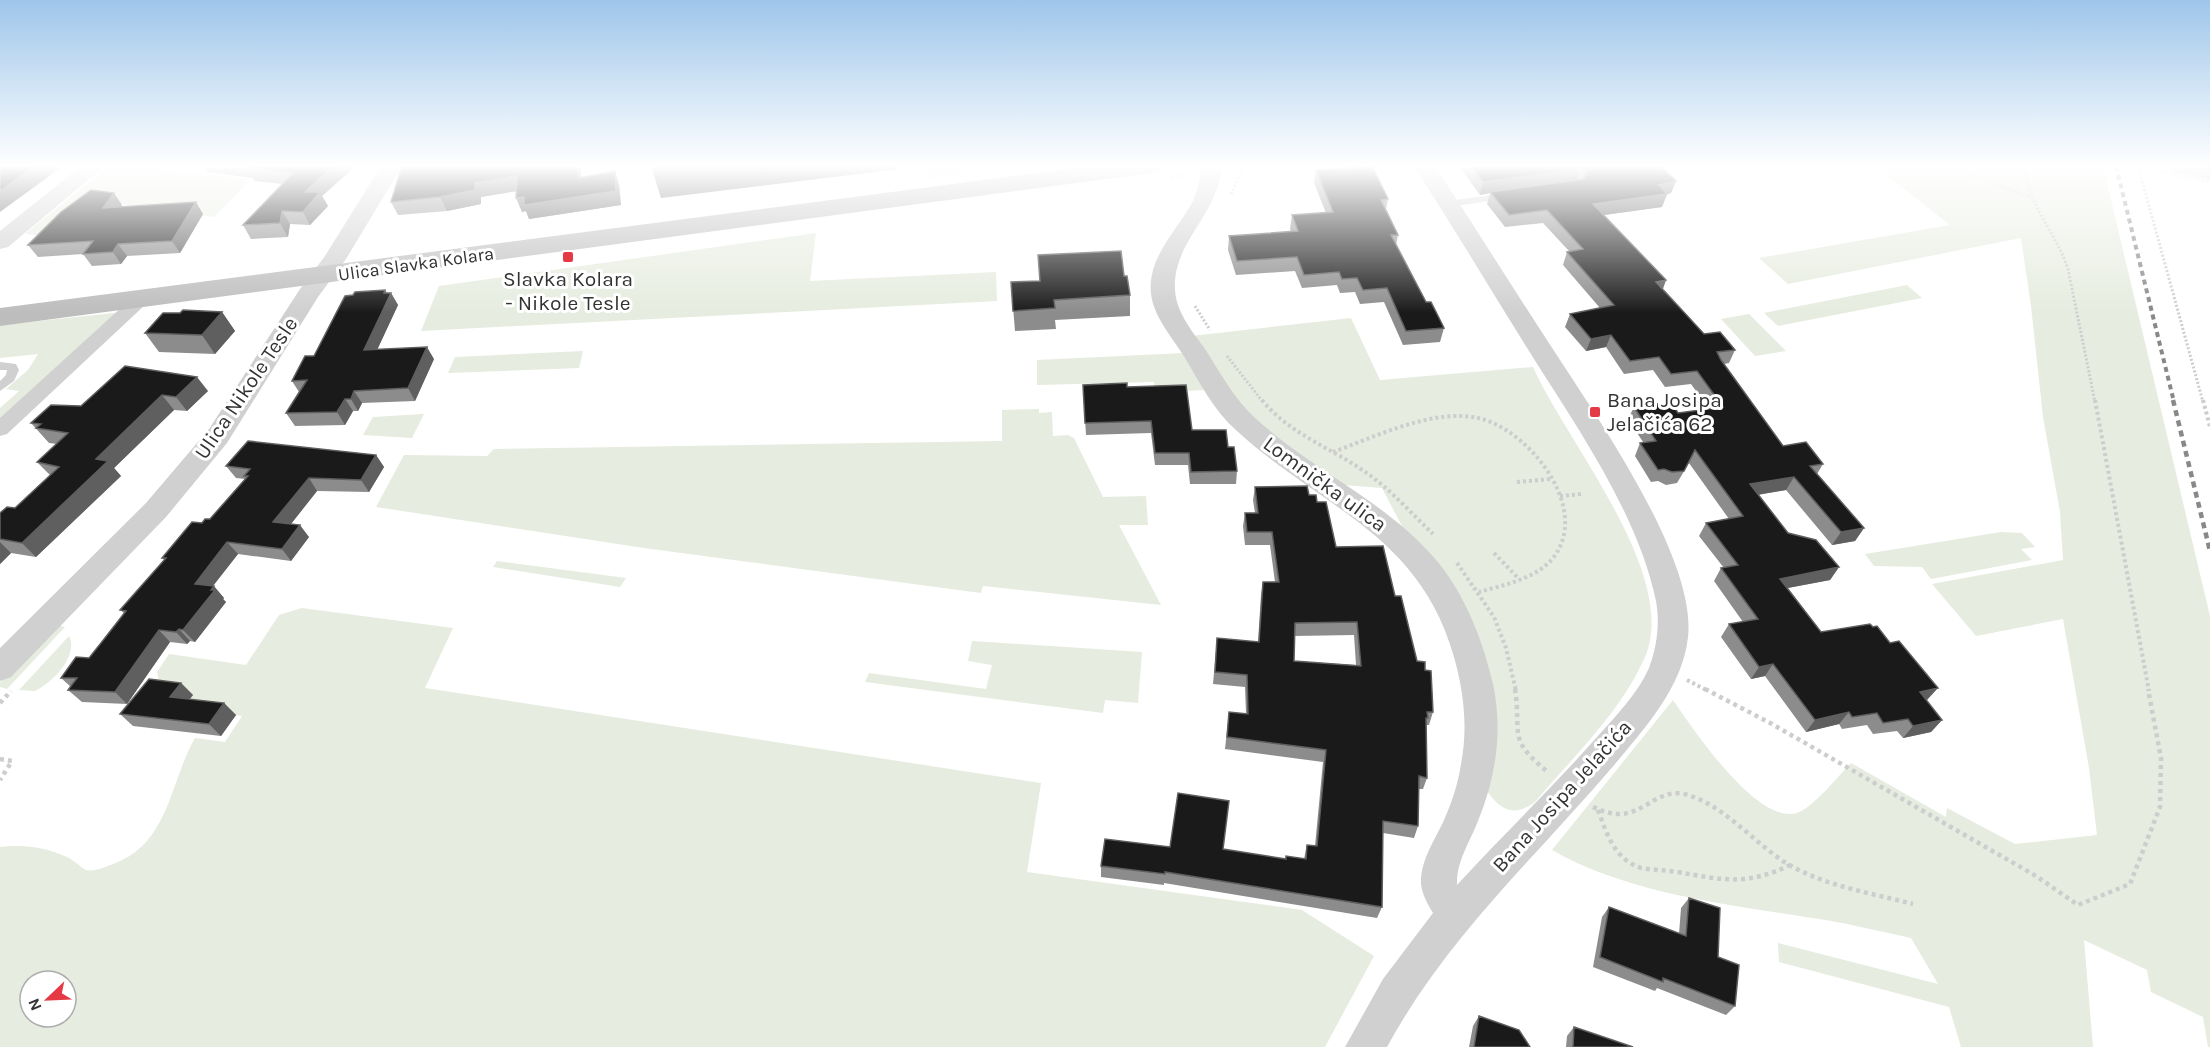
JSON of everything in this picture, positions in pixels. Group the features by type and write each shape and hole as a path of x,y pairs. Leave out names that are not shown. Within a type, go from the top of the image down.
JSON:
{"main road":[{"name":"Ulica Slavka Kolara","path":"0,317 786,215"}],"street":[{"path":"0,242 34,215"},
{"name":"Ulica Nikole Tesle","path":"0,668 156,510 218,436 362,215"},
{"name":"Lomnička ulica","path":"1194,215 1166,262 1162,278 1163,295 1173,319 1232,410 1277,451 1361,507 1398,537 1418,558 1442,593 1460,626 1479,699 1482,722 1477,774 1466,809 1439,873 1439,886 1445,900 1456,914"},
{"name":"Bana Josipa Jelačića","path":"1365,1047 1417,962 1456,914 1601,756 1647,699 1665,669 1673,632 1672,609 1663,572 1642,520 1579,411 1456,215"},
{"path":"0,429 140,300"}],"lane":[{"path":"0,366 5,365 13,370 12,376 0,387"}],"path":[{"path":"1665,669 1772,724 2036,876 2078,905 2130,884 2160,807 2161,758 2078,311 2064,258 2040,215"},
{"path":"2151,215 2210,427"},
{"path":"1333,452 1436,417 1480,418 1497,425 1519,440 1537,457 1560,496 1567,516 1561,548 1552,560 1537,570 1519,579 1479,592"},
{"path":"1517,482 1551,479"},
{"path":"1560,496 1582,494"},
{"path":"1494,553 1519,579"},
{"path":"0,759 12,761 0,780"},
{"path":"1590,805 1610,815 1630,813 1662,795 1682,792 1694,796 1715,810 1768,851 1791,865 1830,880 1913,904"},
{"path":"1598,809 1617,851 1623,859 1635,866 1720,881 1741,881 1769,876 1791,865"}],"shaded area":[{"path":"49,215 64,215 45,236 25,234"},
{"path":"1937,215 2115,215 2210,616 2210,1047 2208,1047 2203,1017 2151,992 2147,970 2084,940 2093,1047 1961,1047 1949,1007 1779,962 1778,943 1938,984 1911,938 1837,922 1685,897 1615,878 1552,850 1673,700 1727,772 1745,790 1781,813 1797,813 1804,810 1851,763 1946,817 1947,808 2015,844 2097,835 2089,768 2063,619 1976,636 1932,584 2063,560 2060,512 2043,417 2021,238 1788,284 1759,258 1950,225"},
{"path":"816,233 810,281 996,272 997,301 421,331 439,286"},
{"path":"1907,285 1922,298 1778,326 1764,313"},
{"path":"117,314 0,423 0,408 19,391 6,389 28,370 38,354 0,358 0,325"},
{"path":"1749,314 1786,351 1755,356 1721,319"},
{"path":"1351,318 1380,380 1533,367 1548,397 1592,469 1633,548 1647,587 1652,624 1645,657 1623,697 1610,715 1535,802 1527,807 1508,810 1497,803 1487,791 1495,734 1405,532 1382,488 1343,485 1250,419 1191,336"},
{"path":"583,351 579,368 448,373 455,357"},
{"path":"1184,353 1207,390 1155,392 1154,382 1037,385 1037,360"},
{"path":"1039,409 1039,413 1052,412 1053,436 1068,435 1074,438 1103,497 1146,496 1148,525 1119,525 1161,605 983,586 981,593 644,548 376,507 404,455 487,456 494,449 1002,441 1002,410"},
{"path":"424,414 412,438 363,435 373,417"},
{"path":"2001,532 2022,533 2035,547 2021,549 2032,560 1931,579 1922,567 1874,566 1865,554"},
{"path":"497,561 626,578 620,587 493,567"},
{"path":"302,608 453,628 425,688 1041,783 1027,872 1302,910 1374,956 1325,1047 0,1047 0,847 26,846 51,851 70,858 86,870 103,868 132,855 157,827 195,738 225,742 242,716 182,709 192,695 161,691 157,672 169,654 246,665 279,615"},
{"path":"55,625 65,627 7,689 0,687 0,682"},
{"path":"69,636 70,652 56,675 35,691 19,690"},
{"path":"972,641 1142,652 1138,703 1105,700 1103,713 865,682 869,673 986,689 992,665 968,661"}],"building":[{"path":"58,215 188,215 172,241 118,244 113,252 83,254 93,241 28,245"},
{"path":"253,215 281,215 280,223 243,225"},
{"path":"1292,215 1388,215 1398,235 1391,235 1426,302 1431,302 1444,328 1406,331 1387,288 1363,290 1357,278 1342,279 1339,272 1304,275 1297,257 1237,261 1229,236 1298,231"},
{"path":"1551,215 1603,215 1666,280 1656,282 1704,334 1720,332 1735,350 1717,352 1783,446 1806,442 1823,464 1810,466 1864,528 1841,532 1794,477 1750,484 1788,533 1816,540 1839,567 1780,579 1821,632 1870,624 1873,627 1877,626 1890,643 1899,641 1938,688 1920,692 1942,720 1913,726 1908,719 1883,723 1877,713 1852,717 1849,712 1815,720 1773,664 1759,667 1729,624 1758,619 1721,568 1738,565 1706,523 1743,516 1695,450 1684,471 1658,470 1640,443 1656,441 1634,407 1671,402 1678,413 1723,407 1697,371 1671,374 1659,357 1630,361 1611,335 1591,339 1570,314 1614,305 1567,252 1583,249"},
{"path":"1121,251 1124,276 1127,276 1130,295 1054,300 1055,308 1013,311 1011,282 1040,281 1038,255"},
{"path":"385,290 384,293 391,293 364,350 427,347 408,388 354,391 351,399 345,399 337,412 286,413 307,380 292,381 305,356 314,356 345,296 353,295 355,292"},
{"path":"183,310 222,312 202,335 145,333 163,313 180,313"},
{"path":"125,366 197,377 176,397 162,395 96,459 108,461 22,543 0,539 0,513 7,507 15,508 59,467 37,462 68,433 36,428 41,424 31,423 51,405 81,406"},
{"path":"1127,383 1127,387 1186,385 1192,430 1226,430 1228,447 1234,447 1237,471 1191,472 1189,453 1155,453 1151,421 1085,423 1083,385"},
{"path":"248,441 376,455 361,480 309,478 273,522 300,525 282,549 227,542 195,584 214,586 211,590 215,590 183,630 179,629 176,632 159,630 115,692 68,690 77,678 61,678 76,657 89,658 126,611 120,610 166,558 162,558 192,522 202,523 205,519 210,519 248,476 244,476 250,469 226,466"},
{"path":"1307,486 1309,495 1316,495 1317,502 1326,502 1336,547 1383,546 1395,596 1401,596 1417,661 1425,662 1425,670 1431,671 1433,712 1427,712 1428,718 1426,718 1427,778 1419,776 1418,826 1383,821 1382,907 1165,872 1165,874 1101,866 1105,839 1170,847 1178,793 1229,801 1223,849 1286,859 1286,856 1306,859 1307,845 1317,846 1326,750 1227,737 1229,712 1248,714 1247,675 1215,672 1217,638 1259,642 1263,582 1279,582 1272,532 1247,532 1245,513 1258,513 1255,487","holes":["1357,622 1361,666 1294,661 1295,623"]},
{"path":"149,679 181,683 170,697 224,703 209,724 120,714"},
{"path":"1689,898 1720,908 1718,957 1739,965 1735,1006 1663,978 1663,982 1600,957 1609,907 1686,936"},
{"path":"1479,1016 1519,1030 1530,1047 1474,1047"},
{"path":"1574,1027 1633,1047 1573,1047"}],"railway":[{"path":"2128,215 2174,402"},
{"path":"2173,400 2210,551"}],"place":[{"name":"Slavka Kolara - Nikole Tesle","path":"568,257"},
{"name":"Bana Josipa Jelačića 62","path":"1595,412"}]}
